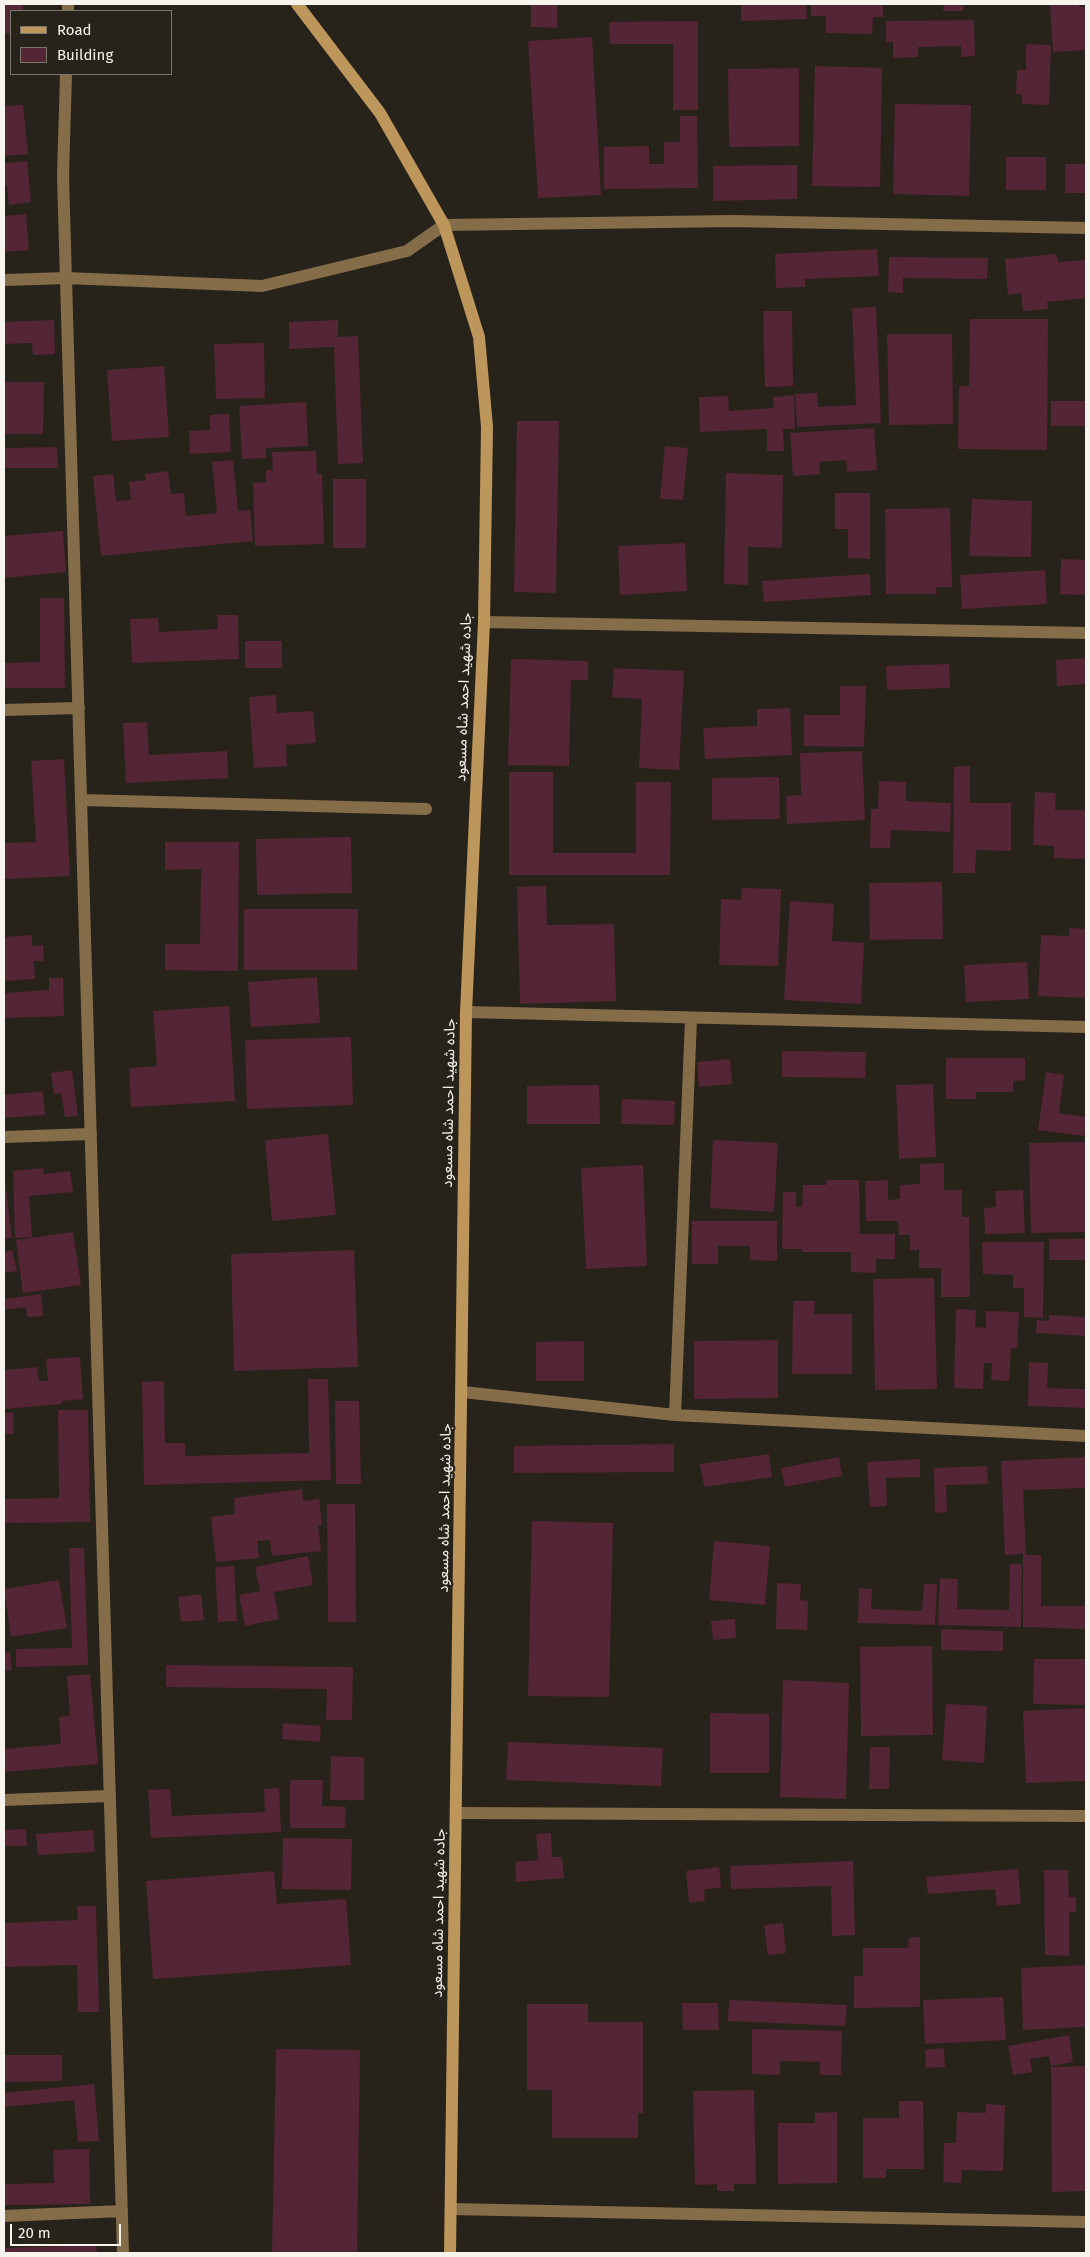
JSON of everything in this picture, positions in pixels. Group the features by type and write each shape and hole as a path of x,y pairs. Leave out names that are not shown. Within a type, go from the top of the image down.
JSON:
{"main road":[{"name":"جاده شهيد احمد شاه مسعود","path":"297,4 380,113 444,225 479,337 487,426 484,622 466,1012 463,1392 450,2253"}],"street":[{"path":"66,75 63,176 123,2253"},
{"path":"4,280 66,278 262,286 407,251 444,225 733,221 1086,228"},
{"path":"484,622 1086,633"},
{"path":"4,710 79,708"},
{"path":"81,800 426,809"},
{"path":"466,1012 691,1019 1086,1027"},
{"path":"675,1415 691,1019"},
{"path":"4,1136 91,1134"},
{"path":"463,1392 675,1415 1086,1436"},
{"path":"4,1800 110,1796"},
{"path":"457,1813 1086,1816"},
{"path":"451,2209 1086,2222"},
{"path":"4,2216 122,2211"}],"building":[{"path":"4,4 23,4 23,10 10,10 10,33 4,34"},
{"path":"531,4 557,4 557,28 531,27"},
{"path":"741,4 806,4 807,19 741,21"},
{"path":"811,4 883,4 883,17 873,17 872,34 826,33 826,16 811,16"},
{"path":"944,4 964,4 963,11 943,11"},
{"path":"1050,4 1079,4 1079,7 1086,7 1086,50 1053,52"},
{"path":"974,20 975,56 961,57 961,46 918,47 918,57 893,58 893,42 886,42 886,21"},
{"path":"698,21 698,110 673,110 673,44 610,44 609,22"},
{"path":"592,37 601,195 538,198 528,41"},
{"path":"1026,44 1051,45 1049,105 1022,104 1022,94 1016,94 1017,70 1026,70"},
{"path":"815,66 882,68 880,187 812,186"},
{"path":"799,68 799,146 729,147 728,69"},
{"path":"895,104 971,105 969,196 893,194"},
{"path":"23,105 28,154 4,156 4,106"},
{"path":"680,116 697,116 698,188 604,189 604,147 649,146 649,164 664,164 664,142 680,142"},
{"path":"1006,157 1046,157 1046,190 1006,190"},
{"path":"27,161 31,202 9,205 7,186 4,186 4,163"},
{"path":"1065,164 1086,164 1086,193 1065,193"},
{"path":"797,165 797,199 713,201 713,166"},
{"path":"26,214 29,250 4,252 4,216"},
{"path":"877,249 879,276 805,279 805,287 776,288 775,254"},
{"path":"1056,254 1058,262 1086,260 1086,298 1047,302 1048,309 1023,311 1021,293 1008,295 1005,259"},
{"path":"889,257 988,258 987,279 903,278 903,293 888,292"},
{"path":"876,307 881,423 797,427 795,394 817,393 818,407 856,405 852,308"},
{"path":"763,311 792,311 793,386 765,387"},
{"path":"970,319 1048,319 1047,450 958,449 959,386 969,386"},
{"path":"54,320 55,354 33,355 32,343 4,344 4,322"},
{"path":"338,320 338,337 358,336 363,463 338,464 334,347 289,349 289,322"},
{"path":"887,334 952,334 953,424 889,425"},
{"path":"264,343 265,398 216,399 214,344"},
{"path":"164,366 169,437 112,441 107,370"},
{"path":"4,382 44,382 43,434 4,434"},
{"path":"794,395 795,429 783,429 784,451 767,451 767,429 700,432 699,397 728,396 729,411 774,408 773,397"},
{"path":"1051,401 1086,401 1086,426 1051,426"},
{"path":"306,402 308,446 266,448 266,458 242,459 239,406"},
{"path":"229,414 231,452 190,454 189,431 210,430 210,415"},
{"path":"517,421 559,421 556,593 514,592"},
{"path":"874,428 877,470 847,472 846,460 819,462 820,474 793,476 790,433"},
{"path":"665,446 688,448 683,500 660,499"},
{"path":"57,447 58,468 4,468 4,448"},
{"path":"316,451 317,474 322,474 324,544 255,546 253,483 266,482 266,470 273,470 272,452"},
{"path":"233,460 238,511 250,510 253,541 101,556 93,476 113,474 116,501 131,500 129,482 146,480 145,474 168,471 171,494 184,493 186,516 217,513 212,462"},
{"path":"726,473 783,475 782,548 748,547 748,585 724,584"},
{"path":"333,479 366,479 366,548 333,548"},
{"path":"835,493 870,493 870,559 848,558 848,529 835,529"},
{"path":"972,499 1032,501 1031,557 969,556"},
{"path":"950,508 952,587 936,587 937,594 886,594 885,509"},
{"path":"63,531 66,572 4,578 4,536"},
{"path":"685,543 687,591 620,595 618,546"},
{"path":"1061,559 1086,560 1086,595 1060,594"},
{"path":"1045,570 1047,604 962,609 960,575"},
{"path":"870,574 871,595 764,602 762,581"},
{"path":"40,598 64,598 65,688 4,688 4,663 40,662"},
{"path":"217,615 238,615 239,659 132,663 130,619 158,618 159,632 218,629"},
{"path":"245,641 282,641 282,668 245,668"},
{"path":"1086,658 1086,684 1057,686 1056,660"},
{"path":"511,659 588,661 588,680 571,680 569,766 508,765"},
{"path":"949,664 950,688 887,690 886,666"},
{"path":"614,668 684,671 679,770 639,768 642,699 612,697"},
{"path":"840,686 866,686 864,747 804,746 804,715 840,715"},
{"path":"276,695 277,713 313,711 316,743 286,745 287,766 254,768 249,697"},
{"path":"790,708 792,755 705,759 703,728 757,726 757,709"},
{"path":"147,722 149,755 227,751 228,778 126,783 123,723"},
{"path":"862,751 865,820 787,824 786,796 801,795 800,753"},
{"path":"64,759 70,876 4,879 4,843 36,842 31,761"},
{"path":"970,766 970,803 1011,803 1011,851 976,850 975,873 953,873 954,767"},
{"path":"509,772 553,772 553,853 636,853 636,782 671,782 670,875 509,875"},
{"path":"779,777 780,819 712,820 712,778"},
{"path":"879,781 906,782 906,801 951,803 950,832 891,830 890,848 870,848 871,809 878,809"},
{"path":"1035,792 1056,793 1055,810 1086,810 1086,859 1054,858 1054,846 1033,845"},
{"path":"351,837 352,893 257,895 256,839"},
{"path":"165,842 239,842 238,971 165,970 165,944 200,944 201,869 165,870"},
{"path":"942,882 943,939 870,940 869,883"},
{"path":"546,886 547,925 614,924 616,1001 520,1004 517,887"},
{"path":"742,888 781,889 778,966 719,965 721,899 741,900"},
{"path":"790,901 834,904 832,941 864,943 861,1004 784,1000"},
{"path":"244,909 358,909 357,970 244,970"},
{"path":"1069,928 1086,929 1086,998 1038,996 1041,935 1069,936"},
{"path":"32,935 32,946 43,945 44,961 34,961 35,979 4,981 4,937"},
{"path":"1027,962 1029,999 966,1002 964,965"},
{"path":"317,977 320,1023 251,1027 248,982"},
{"path":"49,978 63,978 64,1016 4,1018 4,993 49,990"},
{"path":"229,1006 235,1101 131,1107 129,1068 157,1066 153,1011"},
{"path":"351,1037 353,1105 247,1109 245,1040"},
{"path":"782,1051 866,1052 865,1078 782,1077"},
{"path":"946,1058 1025,1058 1025,1080 1013,1081 1013,1092 976,1092 976,1099 946,1099"},
{"path":"730,1059 732,1084 699,1087 697,1062"},
{"path":"72,1070 78,1116 65,1117 61,1093 54,1094 51,1073"},
{"path":"1046,1072 1064,1075 1059,1113 1086,1117 1086,1136 1038,1130"},
{"path":"933,1084 936,1157 899,1159 896,1085"},
{"path":"599,1085 600,1124 527,1124 527,1086"},
{"path":"43,1091 45,1115 4,1118 4,1095"},
{"path":"622,1099 675,1101 674,1125 621,1124"},
{"path":"328,1134 336,1215 272,1221 265,1140"},
{"path":"713,1140 778,1143 774,1212 710,1208"},
{"path":"1086,1142 1086,1232 1031,1233 1029,1143"},
{"path":"944,1163 944,1190 962,1190 962,1217 969,1217 970,1297 941,1297 941,1268 919,1268 919,1250 910,1250 910,1235 899,1235 898,1221 866,1221 865,1181 888,1180 888,1200 900,1199 900,1185 920,1184 920,1164"},
{"path":"643,1165 647,1266 586,1269 581,1168"},
{"path":"43,1168 44,1174 70,1171 73,1192 29,1196 32,1237 15,1238 13,1171"},
{"path":"4,1171 12,1238 4,1239"},
{"path":"826,1180 859,1180 860,1234 895,1234 895,1259 876,1259 876,1273 851,1272 851,1252 802,1252 802,1249 782,1249 783,1192 796,1192 796,1207 802,1207 803,1185 826,1185"},
{"path":"1023,1190 1025,1233 985,1234 984,1208 996,1207 995,1191"},
{"path":"692,1221 777,1221 777,1261 750,1260 750,1246 718,1246 718,1264 692,1264"},
{"path":"73,1232 81,1285 23,1293 16,1240"},
{"path":"1049,1239 1086,1239 1086,1260 1049,1260"},
{"path":"982,1242 1044,1242 1043,1318 1024,1317 1024,1288 1013,1288 1013,1275 983,1274"},
{"path":"12,1250 17,1271 4,1273 4,1252"},
{"path":"354,1250 358,1367 234,1371 231,1254"},
{"path":"934,1278 937,1389 875,1390 873,1279"},
{"path":"41,1294 43,1316 27,1317 26,1307 4,1310 4,1299"},
{"path":"793,1301 815,1301 814,1314 852,1314 852,1374 792,1374"},
{"path":"956,1309 976,1310 975,1327 986,1328 986,1311 1019,1312 1017,1348 1011,1348 1009,1381 991,1380 992,1363 984,1363 983,1389 954,1388"},
{"path":"1049,1315 1086,1317 1086,1336 1036,1333 1037,1320 1049,1321"},
{"path":"778,1340 778,1398 694,1399 694,1341"},
{"path":"584,1341 584,1381 536,1381 536,1342"},
{"path":"80,1357 83,1399 61,1401 62,1404 4,1409 4,1370 37,1367 39,1381 48,1381 46,1359"},
{"path":"1029,1362 1048,1363 1047,1388 1086,1389 1086,1408 1028,1406"},
{"path":"308,1379 328,1379 331,1480 144,1485 142,1382 164,1381 165,1443 185,1443 185,1456 309,1453"},
{"path":"335,1401 359,1401 361,1484 336,1484"},
{"path":"58,1410 88,1410 90,1522 4,1523 4,1499 59,1498"},
{"path":"13,1412 14,1434 4,1434 4,1413"},
{"path":"674,1444 674,1472 514,1473 514,1446"},
{"path":"769,1454 772,1477 704,1487 700,1464"},
{"path":"839,1457 842,1476 785,1487 781,1468"},
{"path":"1086,1457 1086,1488 1023,1490 1026,1555 1041,1555 1041,1606 1086,1606 1086,1629 1023,1627 1023,1554 1005,1555 1001,1461"},
{"path":"920,1459 920,1477 886,1478 887,1506 870,1507 867,1462"},
{"path":"987,1466 988,1484 946,1485 947,1512 935,1513 934,1468"},
{"path":"302,1489 303,1501 319,1499 322,1525 318,1526 321,1551 272,1556 270,1540 257,1541 259,1558 216,1562 211,1517 235,1514 234,1498"},
{"path":"327,1504 355,1504 356,1622 328,1622"},
{"path":"532,1521 613,1523 609,1697 528,1696"},
{"path":"714,1541 770,1546 765,1605 709,1600"},
{"path":"69,1548 84,1548 88,1665 16,1667 16,1649 72,1648"},
{"path":"308,1556 313,1585 274,1592 279,1619 245,1626 239,1595 260,1591 255,1567"},
{"path":"1010,1564 1022,1564 1021,1627 938,1625 940,1578 958,1579 957,1609 1009,1610"},
{"path":"234,1566 237,1621 218,1622 215,1567"},
{"path":"59,1580 67,1628 11,1637 4,1589"},
{"path":"777,1583 801,1584 800,1600 808,1601 807,1630 776,1629"},
{"path":"924,1584 937,1584 935,1625 858,1623 859,1588 872,1589 871,1609 922,1611"},
{"path":"201,1594 204,1620 181,1622 178,1597"},
{"path":"735,1619 736,1638 713,1640 711,1621"},
{"path":"941,1629 1003,1631 1003,1651 941,1650"},
{"path":"932,1646 933,1735 861,1736 860,1647"},
{"path":"10,1652 12,1670 4,1671 4,1653"},
{"path":"1034,1659 1086,1659 1086,1705 1033,1704"},
{"path":"166,1665 353,1667 352,1720 326,1720 327,1689 166,1687"},
{"path":"90,1674 98,1764 4,1772 4,1749 61,1744 59,1717 70,1716 67,1676"},
{"path":"783,1680 849,1683 846,1799 780,1797"},
{"path":"946,1704 987,1706 984,1763 942,1760"},
{"path":"1086,1708 1086,1781 1026,1783 1023,1711"},
{"path":"710,1713 769,1714 769,1773 710,1773"},
{"path":"283,1723 321,1726 320,1742 282,1739"},
{"path":"508,1742 663,1748 661,1786 506,1780"},
{"path":"870,1747 890,1747 889,1789 869,1789"},
{"path":"331,1756 364,1757 364,1800 330,1800"},
{"path":"290,1780 323,1780 322,1806 346,1807 345,1828 290,1828"},
{"path":"279,1788 281,1832 151,1838 148,1790 170,1789 172,1816 265,1812 264,1789"},
{"path":"26,1829 27,1846 4,1846 4,1830"},
{"path":"93,1830 95,1852 38,1855 36,1834"},
{"path":"551,1833 552,1857 562,1857 564,1878 516,1882 515,1862 538,1860 536,1834"},
{"path":"283,1838 352,1839 351,1890 282,1889"},
{"path":"853,1861 855,1935 832,1936 831,1886 731,1889 730,1866"},
{"path":"719,1867 721,1888 704,1889 705,1901 689,1903 686,1871"},
{"path":"1018,1869 1021,1904 997,1906 995,1889 928,1894 926,1877"},
{"path":"1044,1870 1068,1870 1069,1897 1076,1897 1076,1912 1069,1912 1069,1956 1045,1955"},
{"path":"274,1871 277,1904 346,1899 351,1965 153,1979 146,1881"},
{"path":"77,1906 96,1906 99,2012 78,2012 77,1965 4,1967 4,1923 78,1920"},
{"path":"783,1923 786,1953 768,1955 764,1925"},
{"path":"920,1937 920,2007 854,2008 854,1976 863,1976 863,1948 908,1948 909,1938"},
{"path":"1086,1965 1086,2027 1023,2030 1021,1968"},
{"path":"1003,1997 1006,2040 925,2044 923,2000"},
{"path":"729,2000 847,2005 845,2026 728,2021"},
{"path":"682,2003 718,2003 719,2030 683,2030"},
{"path":"527,2004 588,2004 588,2022 643,2022 643,2113 638,2113 638,2138 552,2138 552,2090 527,2090"},
{"path":"752,2029 842,2031 841,2075 820,2075 820,2062 780,2061 780,2075 752,2074"},
{"path":"1069,2035 1073,2062 1051,2066 1049,2056 1030,2059 1032,2072 1013,2075 1008,2046"},
{"path":"944,2048 945,2067 926,2068 925,2050"},
{"path":"276,2049 360,2050 357,2253 272,2253"},
{"path":"4,2055 62,2055 62,2081 4,2082"},
{"path":"1086,2066 1086,2191 1052,2192 1051,2067"},
{"path":"94,2084 99,2141 78,2142 74,2100 4,2107 4,2093"},
{"path":"754,2090 756,2184 734,2184 734,2191 717,2191 717,2184 695,2185 693,2091"},
{"path":"899,2101 923,2101 924,2169 886,2169 886,2178 863,2178 863,2118 899,2118"},
{"path":"986,2104 1005,2105 1003,2171 962,2170 961,2183 943,2182 944,2143 956,2143 957,2112 986,2113"},
{"path":"837,2112 837,2183 778,2184 778,2123 815,2123 815,2113"},
{"path":"89,2149 90,2204 4,2205 4,2184 54,2183 53,2150"},
{"path":"96,2245 97,2253 4,2253 4,2248"}]}
